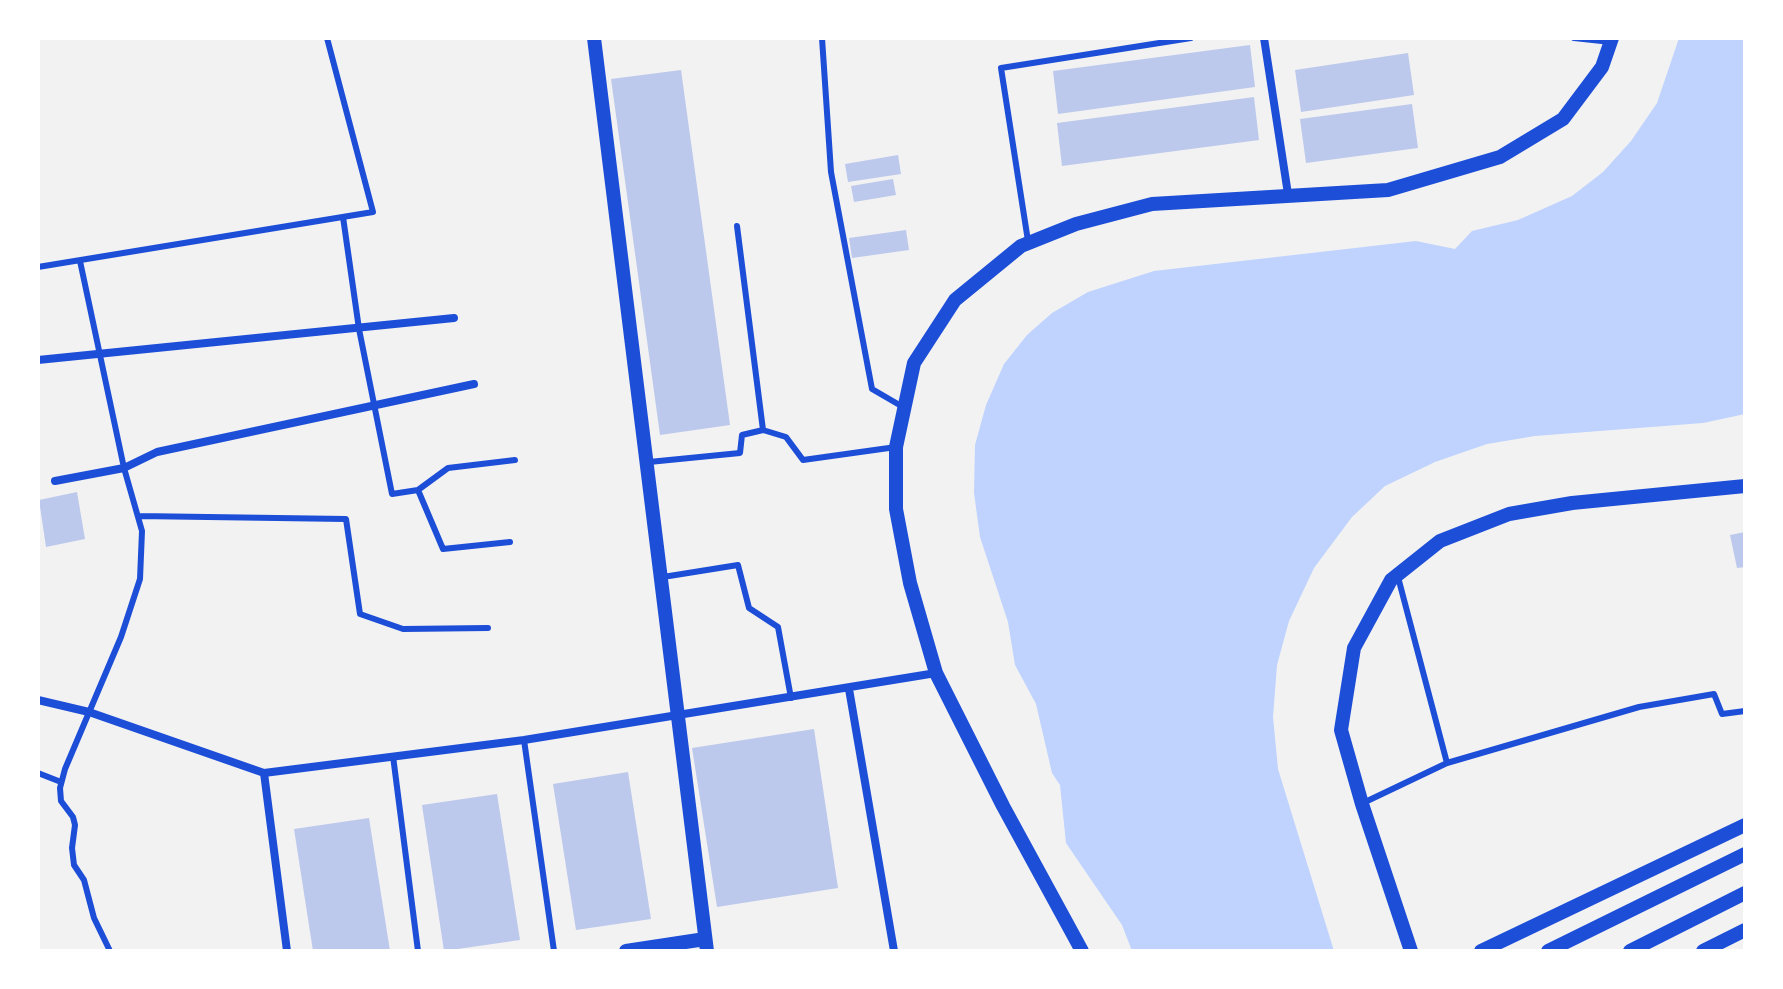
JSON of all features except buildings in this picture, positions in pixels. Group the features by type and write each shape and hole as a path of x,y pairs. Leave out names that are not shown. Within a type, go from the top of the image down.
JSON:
{"street":[{"path":"594,38 706,945 626,951"},
{"path":"1264,38 1288,194"},
{"path":"1082,951 1003,806 936,673 910,583 896,509 896,447 914,363 955,300 1021,246 1076,224 1152,204 1388,190 1500,157 1563,119 1602,67 1611,40"},
{"path":"38,360 454,318"},
{"path":"55,481 124,468 157,452 474,384"},
{"path":"1411,951 1341,730 1354,648 1391,580 1440,541 1509,514 1572,503 1745,486"},
{"path":"38,700 89,712 264,773 524,740 936,673"},
{"path":"849,689 894,951"},
{"path":"264,773 287,951"},
{"path":"1481,951 1745,825"},
{"path":"1548,951 1745,854"},
{"path":"1630,951 1745,893"},
{"path":"1703,951 1745,930"}],"lane":[{"path":"38,267 373,212 327,38"},
{"path":"822,38 831,172 872,389 903,407"},
{"path":"1029,243 1001,68 1191,38"},
{"path":"1574,38 1611,40"},
{"path":"343,217 359,329 392,494 418,490 448,468 515,460"},
{"path":"737,226 763,430"},
{"path":"80,261 124,468 142,531 140,579 121,637 61,782 61,801 75,825 72,848 74,865 84,880 94,918 110,951"},
{"path":"645,462 740,453 742,435 763,430 786,437 803,460 896,447"},
{"path":"418,490 443,549 510,542"},
{"path":"138,516 346,519 360,614 403,629 488,628"},
{"path":"659,577 738,565 749,608 778,627 791,698"},
{"path":"1398,575 1447,763"},
{"path":"1362,804 1447,763 1639,707 1714,694 1722,714 1745,711"},
{"path":"524,740 554,951"},
{"path":"393,755 418,951"},
{"path":"38,773 61,782"}],"water":[{"path":"1679,38 1745,38 1745,414 1703,423 1535,436 1487,444 1435,462 1385,486 1352,517 1314,568 1289,621 1277,665 1273,717 1278,769 1334,951 1132,951 1122,925 1066,843 1060,785 1052,773 1036,704 1015,665 1008,622 980,537 974,493 975,445 986,405 1004,364 1027,335 1052,313 1088,292 1154,271 1416,241 1455,249 1472,231 1518,220 1572,196 1603,172 1631,141 1657,103"}]}
